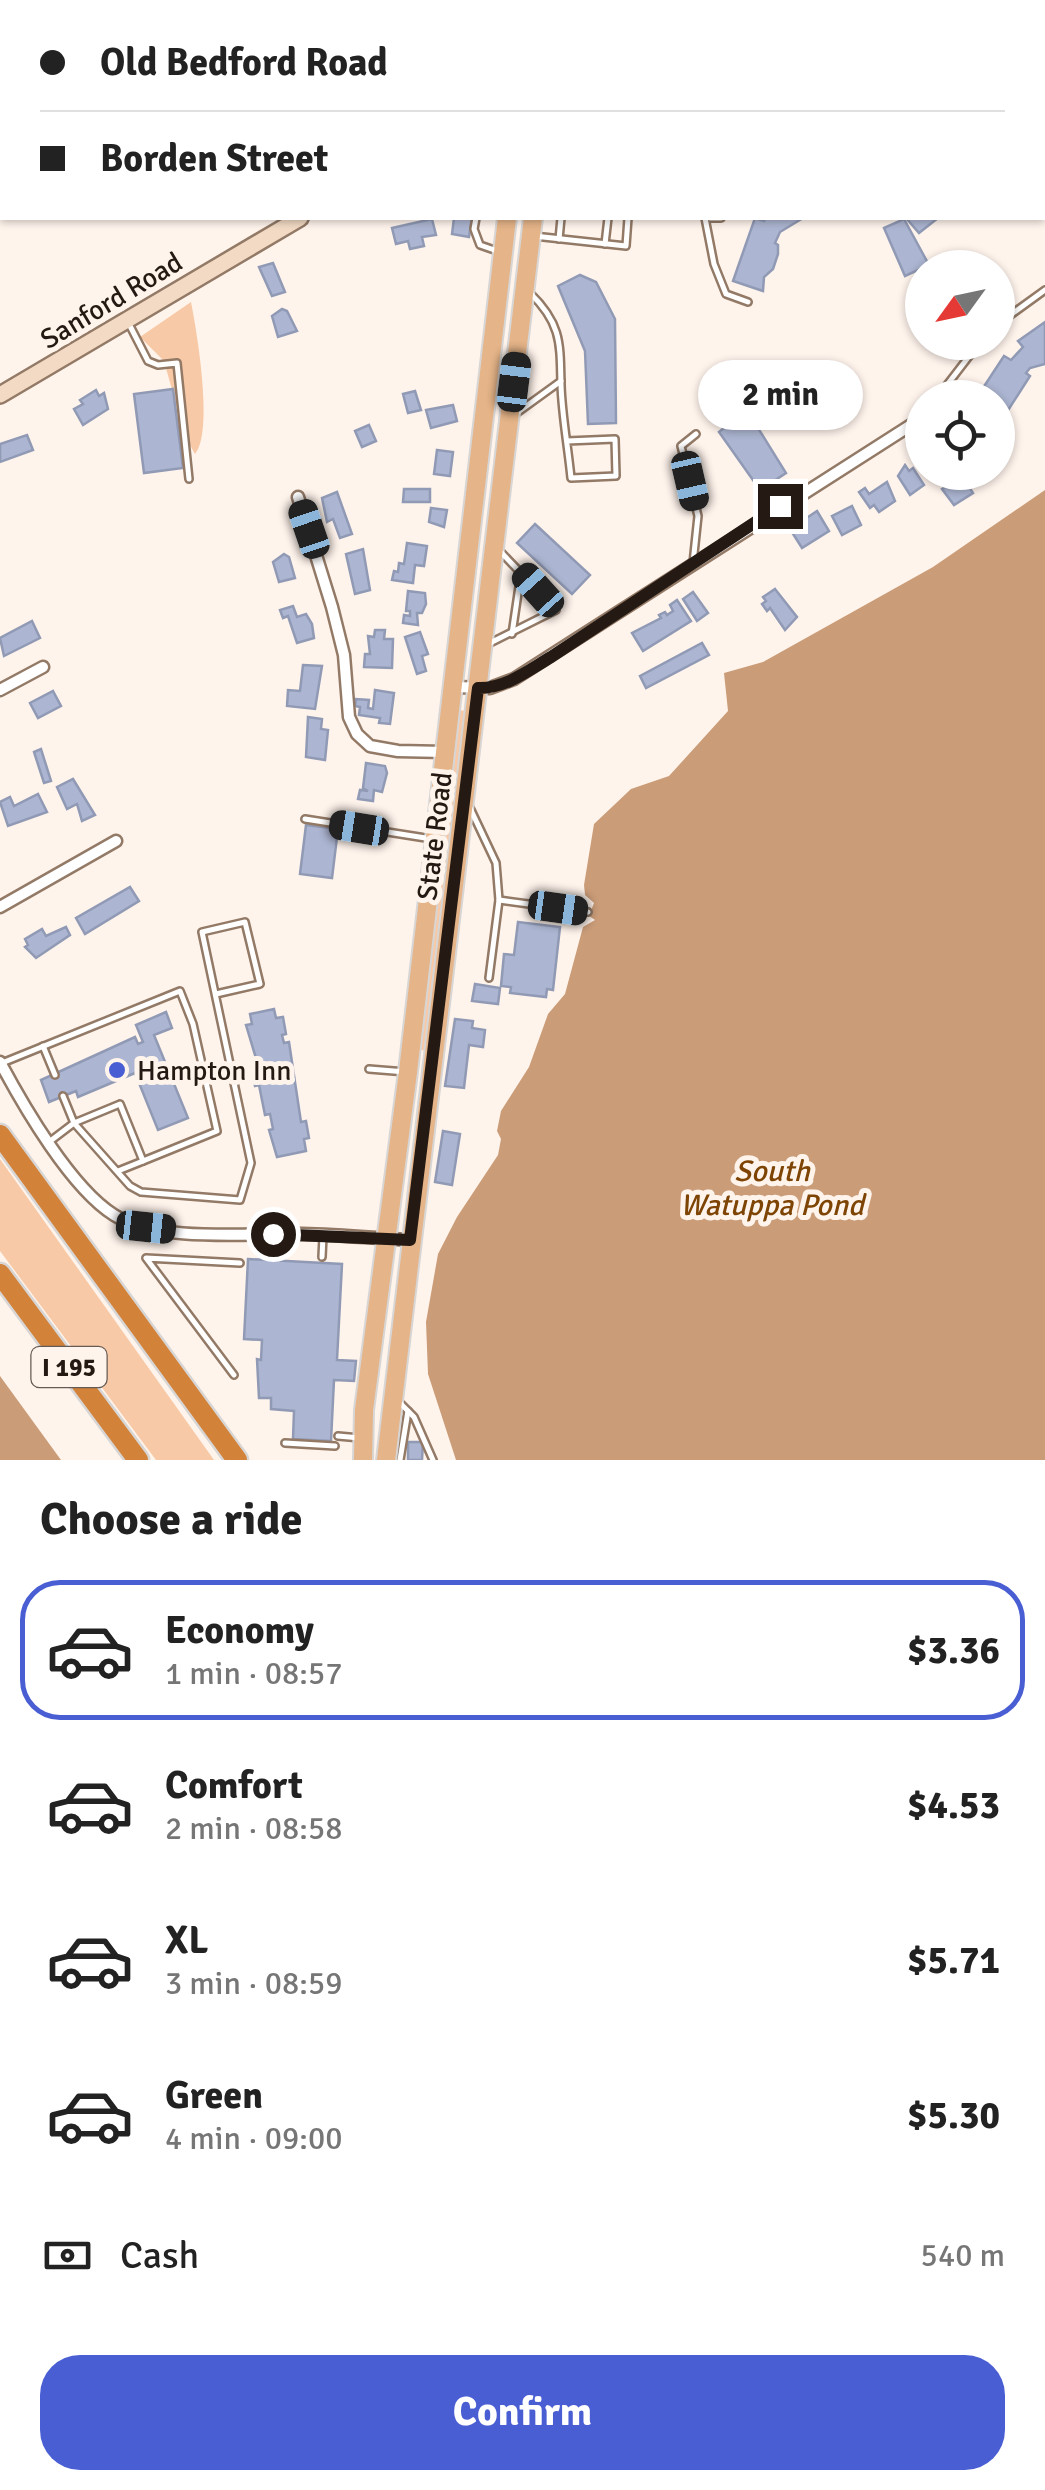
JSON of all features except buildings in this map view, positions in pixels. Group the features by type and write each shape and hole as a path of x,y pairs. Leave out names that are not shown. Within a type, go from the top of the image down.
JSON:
{"highway":[{"name":"I 195","path":"0,1135 104,1284 237,1460"},
{"name":"I 195","path":"0,1274 138,1460"}],"main road":[{"name":"State Road","path":"362,1460 507,220"},
{"name":"State Road","path":"386,1460 532,226"}],"street":[{"name":"Sanford Road","path":"0,396 297,220"},
{"path":"454,686 490,688 526,672 905,429"},
{"path":"298,497 344,655 349,717 357,734 370,746 446,752"},
{"path":"0,690 43,667"},
{"path":"0,906 116,841"},
{"path":"0,1063 48,1142 117,1218 146,1227 193,1232 410,1240"},
{"path":"409,1067 432,1065"}],"lane":[{"path":"476,220 474,229 480,246 503,252"},
{"path":"559,238 561,220"},
{"path":"605,244 608,220"},
{"path":"532,226 559,238 626,246 628,220"},
{"path":"708,220 714,264 726,294 748,302"},
{"path":"525,289 548,310 563,363 560,382 571,478 616,476 616,438 567,442"},
{"path":"1015,312 1045,290"},
{"path":"127,319 148,360 178,363 189,479"},
{"path":"951,380 966,360"},
{"path":"510,418 560,382"},
{"path":"693,563 698,516 681,446 696,434"},
{"path":"483,646 556,610 495,546"},
{"path":"512,634 521,571"},
{"path":"466,801 496,863 498,900 489,978"},
{"path":"306,819 435,839"},
{"path":"498,900 588,912"},
{"path":"64,1096 74,1123 141,1192 240,1200 251,1163 202,932 245,922 260,984 216,994"},
{"path":"0,1063 180,991 193,1024 217,1131 118,1172"},
{"path":"43,1046 55,1075"},
{"path":"369,1069 409,1067"},
{"path":"48,1142 74,1123 120,1104 143,1161"},
{"path":"322,1235 322,1258"},
{"path":"234,1376 146,1258 240,1263"},
{"path":"392,1395 414,1417 432,1460"},
{"path":"400,1460 408,1410"},
{"path":"338,1436 363,1438"},
{"path":"285,1443 335,1446"}],"shaded area":[{"path":"191,302 204,405 201,443 195,454 185,436 164,361 140,337"},
{"path":"459,710 466,711 426,1051 417,1049"},
{"path":"0,1159 214,1460 156,1460 0,1251"}],"water":[{"name":"South Watuppa Pond","path":"1045,490 1045,1460 456,1460 428,1374 426,1322 438,1254 498,1155 501,1111 529,1067 548,1014 565,994 583,927 595,920 589,916 594,903 585,895 584,885 594,824 631,789 669,776 728,711 724,673 763,662 933,567"},
{"path":"0,1376 61,1460 0,1460"}],"place":[{"name":"Hampton Inn","path":"117,1070"}],"route":[{"path":"273,1234 410,1240 478,688 514,679 551,657 780,506"}]}
